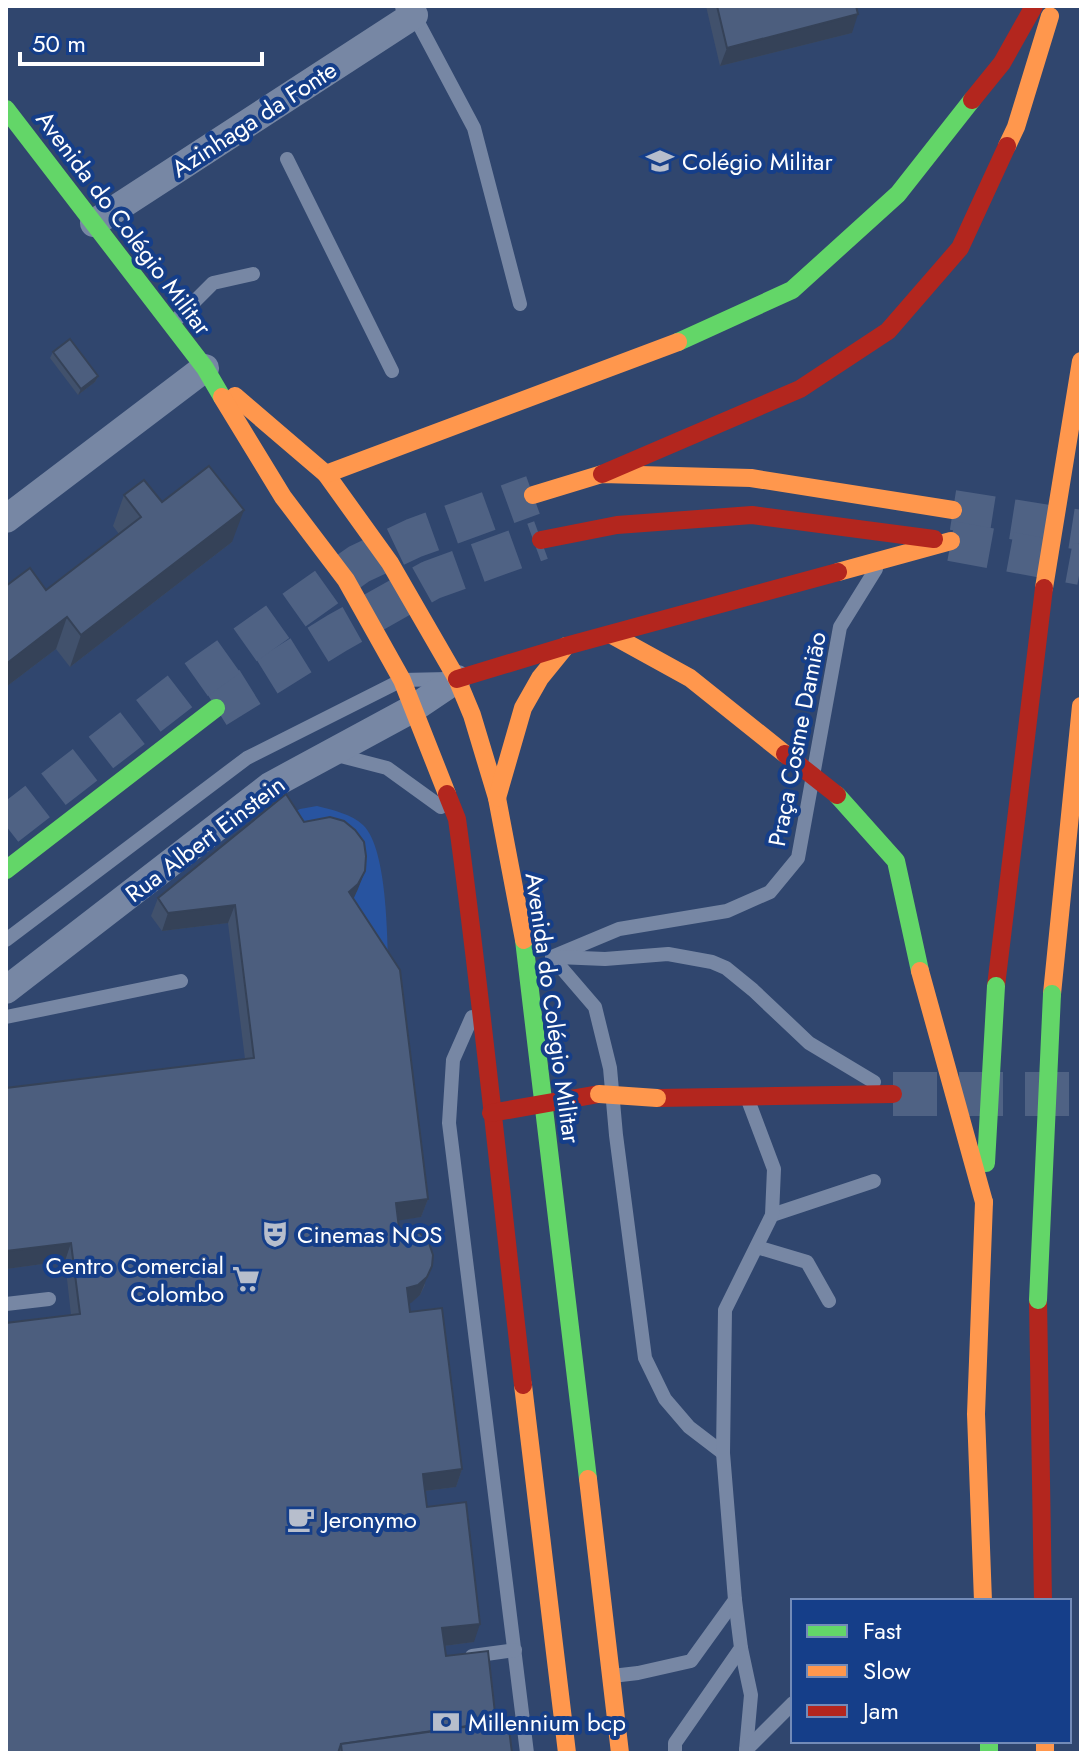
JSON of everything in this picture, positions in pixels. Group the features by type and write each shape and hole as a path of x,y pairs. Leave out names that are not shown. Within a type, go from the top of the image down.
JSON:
{"main road":[{"path":"326,474 661,350 792,290 898,194 1002,63 1034,6"},
{"path":"533,495 602,474 800,389 888,331 960,248 1016,127 1053,6"},
{"name":"Avenida do Colégio Militar","path":"6,109 205,368 283,497 346,580 402,680 457,819 481,995 491,1113 567,1753"},
{"path":"983,1599 976,1414 996,986 1036,640 1062,461 1081,361"},
{"name":"Avenida do Colégio Militar","path":"205,368 326,474 390,563 457,679 472,715 497,798 524,941 620,1753"},
{"path":"602,474 751,478 953,510"},
{"path":"457,679 566,646 951,541 752,515 617,525 541,540"},
{"path":"612,635 690,678 837,795 896,861 920,971 984,1202"},
{"path":"497,798 523,708 540,678 566,646"},
{"path":"1043,1599 1038,1300 1052,994 1081,706"},
{"path":"6,870 216,708"},
{"path":"1061,885 1081,865"},
{"path":"491,1113 599,1094 657,1098 893,1094"}],"street":[{"name":"Azinhaga da Fonte","path":"94,223 412,10"},
{"path":"6,519 205,368"},
{"name":"Rua Albert Einstein","path":"6,990 270,786 414,708 457,679"}],"lane":[{"name":"Azinhaga da Fonte","path":"412,10 474,128 520,304"},
{"path":"287,159 392,371"},
{"path":"171,324 213,283 253,274"},
{"name":"Praça Cosme Damião","path":"552,957 619,929 727,911 770,892 798,858 840,627 881,559"},
{"path":"6,940 247,758 402,680 457,679"},
{"path":"333,753 387,768 457,819"},
{"path":"552,957 605,959 668,954 712,962 726,968 753,990 809,1043 893,1094"},
{"path":"552,957 595,1007 610,1068 645,1358 665,1399 689,1427 723,1453"},
{"path":"6,1017 181,981"},
{"path":"481,995 453,1060 449,1123 527,1753"},
{"path":"746,1096 774,1169 772,1215 725,1310 723,1453 735,1600 751,1695 746,1750 791,1705"},
{"path":"772,1215 874,1181"},
{"path":"757,1247 807,1262 829,1301"},
{"path":"6,1304 49,1299"},
{"path":"610,1676 691,1661 735,1600"},
{"path":"675,1753 675,1743 741,1648"},
{"path":"451,1658 515,1650"}],"shaded area":[{"path":"317,806 353,818 372,837 385,900 389,984 284,818 300,809"}],"building":[{"path":"717,6 856,6 858,14 727,48"},
{"path":"70,339 98,376 81,389 53,352"},
{"path":"209,466 244,510 81,635 67,617 6,664 6,586 30,568 46,590 141,517 124,495 144,480 162,502"},
{"name":"Centro Comercial Colombo","path":"286,794 304,822 330,817 344,821 364,842 365,871 349,892 400,970 428,1199 396,1203 399,1228 421,1234 429,1243 433,1255 427,1277 418,1285 407,1288 410,1312 442,1308 462,1469 423,1474 424,1483 427,1507 466,1502 480,1624 442,1628 446,1656 488,1651 496,1722 341,1744 338,1753 6,1753 6,1323 80,1314 71,1243 6,1251 6,1088 254,1058 235,905 168,913 158,898"},
{"path":"508,1721 512,1753 342,1753 341,1744"}],"tunnel":[{"path":"6,826 183,689 359,564 414,538 533,495"},
{"path":"953,510 1081,530"},
{"path":"216,708 337,633 431,580 541,540"},
{"path":"951,541 1081,565"},
{"path":"893,1094 1081,1094"}],"traffic: fast":[{"path":"678,342 792,290 898,194 972,100"},
{"path":"6,109 205,368 222,397"},
{"path":"6,870 216,708"},
{"path":"837,795 896,861 920,971"},
{"path":"524,940 588,1479"},
{"path":"986,1163 996,986"},
{"path":"1038,1300 1052,994"},
{"path":"989,1743 989,1753"}],"traffic: slow":[{"path":"1007,146 1016,127 1050,16"},
{"path":"326,474 678,342"},
{"path":"1044,588 1081,361"},
{"path":"235,396 326,474 390,563 457,679 472,715 497,798 524,940"},
{"path":"222,397 283,497 346,580 402,680 447,794"},
{"path":"533,495 602,474 751,478 953,510"},
{"path":"838,572 951,541"},
{"path":"612,635 690,678 785,754"},
{"path":"497,798 523,708 540,678 566,646"},
{"path":"1052,994 1081,706"},
{"path":"920,971 984,1202"},
{"path":"599,1094 657,1098"},
{"path":"983,1599 976,1414 984,1202"},
{"path":"523,1385 567,1753"},
{"path":"588,1479 620,1753"},
{"path":"1045,1743 1045,1753"}],"traffic: jam":[{"path":"972,100 1002,63 1034,6"},
{"path":"602,474 800,389 888,331 960,248 1007,146"},
{"path":"541,540 617,525 752,515 934,539"},
{"path":"457,679 838,572"},
{"path":"996,986 1044,588"},
{"path":"785,754 837,795"},
{"path":"447,794 457,819 523,1385"},
{"path":"491,1113 599,1094"},
{"path":"657,1098 893,1094"},
{"path":"1038,1300 1043,1599"}],"place":[{"name":"Colégio Militar","path":"660,161"},
{"name":"Cinemas NOS","path":"275,1234"},
{"name":"Centro Comercial Colombo","path":"246,1279"},
{"name":"Jeronymo","path":"301,1519"},
{"name":"Millennium bcp","path":"446,1722"}]}
